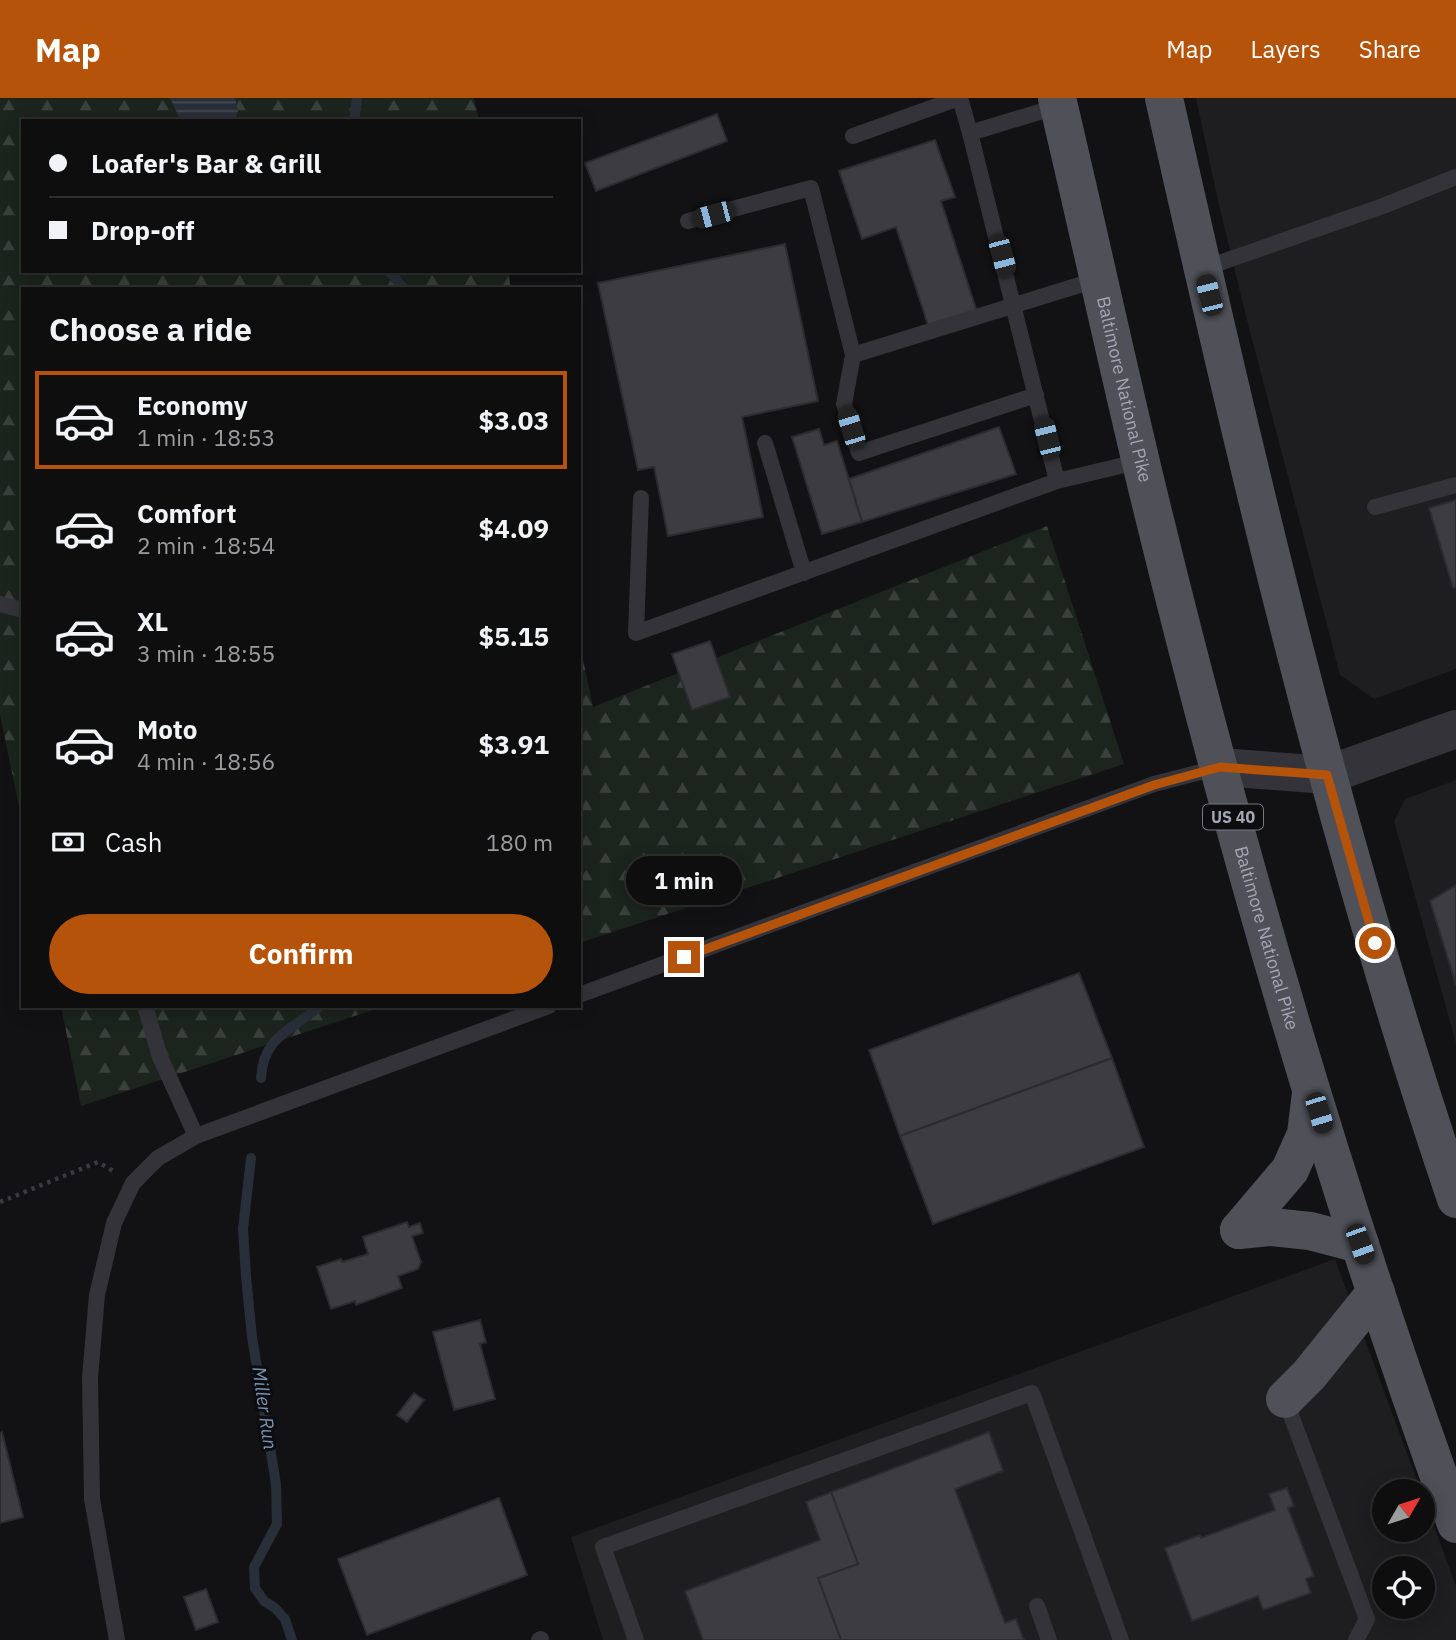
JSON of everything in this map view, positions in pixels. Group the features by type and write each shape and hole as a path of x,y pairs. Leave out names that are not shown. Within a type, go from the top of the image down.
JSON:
{"main road":[{"path":"1164,98 1202,269 1327,775 1381,964 1456,1199"},
{"name":"Baltimore National Pike","path":"1058,102 1141,461 1277,975 1360,1244 1450,1506 1456,1544"},
{"path":"1311,1087 1306,1134 1290,1170 1240,1230 1272,1227 1310,1231 1360,1244"},
{"path":"1285,1399 1309,1375 1377,1292"}],"street":[{"path":"1220,767 1327,775 1456,729"}],"lane":[{"path":"853,136 960,98 1057,481"},
{"path":"970,133 1058,102"},
{"path":"1202,269 1383,206 1456,177"},
{"path":"688,221 811,188 853,355 844,404 859,453 1036,395"},
{"path":"853,355 1099,279"},
{"path":"765,443 804,573"},
{"path":"641,498 636,633 1057,481 1141,461"},
{"path":"1375,507 1456,485"},
{"path":"0,604 21,609"},
{"path":"581,994 1154,785 1220,767"},
{"path":"146,1008 160,1057 196,1136"},
{"path":"117,1640 92,1499 90,1378 97,1295 114,1223 134,1183 158,1158 196,1136 544,1008"},
{"path":"636,1640 603,1547 1032,1393 1121,1640"},
{"path":"1285,1399 1367,1619 1356,1640"},
{"path":"1037,1606 1049,1640"}],"path":[{"path":"0,1202 98,1162 134,1183"}],"shaded area":[{"path":"170,98 235,98 238,111 236,119 180,119"},
{"path":"1196,98 1456,98 1456,669 1374,699 1340,675 1247,320"},
{"path":"1456,780 1456,1043 1394,821 1405,799"},
{"path":"1335,1259 1417,1479 1372,1479 1372,1542 1435,1542 1435,1529 1456,1586 1456,1640 603,1640 571,1537"}],"green space":[{"path":"0,98 474,98 479,119 21,119 21,273 508,273 511,287 21,287 21,815 0,715"},
{"path":"1047,526 1124,764 581,942 581,650 593,707"},
{"path":"61,1008 379,1008 81,1106"}],"building":[{"path":"717,114 727,141 596,191 585,163"},
{"path":"935,140 955,197 941,201 977,312 929,328 896,227 862,239 839,171"},
{"path":"785,244 818,401 742,417 763,517 668,536 654,467 638,470 598,283"},
{"path":"999,427 1016,474 862,522 849,479"},
{"path":"819,429 824,445 837,441 862,522 822,534 792,437"},
{"path":"1456,500 1456,587 1453,588 1429,508"},
{"path":"710,641 730,697 692,710 672,654"},
{"path":"1456,885 1456,985 1430,901"},
{"path":"1079,973 1112,1058 900,1136 869,1050"},
{"path":"1112,1058 1144,1147 933,1224 900,1136"},
{"path":"407,1222 409,1227 420,1223 423,1233 412,1236 421,1262 418,1269 398,1276 402,1288 356,1305 355,1301 331,1309 317,1267 368,1254 363,1237"},
{"path":"480,1320 486,1342 480,1344 495,1399 454,1410 433,1332"},
{"path":"414,1393 424,1400 407,1422 397,1415"},
{"path":"2,1432 23,1517 0,1523 0,1433"},
{"path":"989,1432 1003,1471 955,1489 1005,1623 1016,1619 1024,1640 841,1640 818,1578 858,1564 831,1492"},
{"path":"1287,1488 1294,1506 1288,1508 1314,1576 1306,1579 1311,1593 1263,1610 1258,1596 1192,1621 1165,1548 1200,1535 1201,1538 1275,1510 1269,1494"},
{"path":"831,1492 858,1564 818,1578 841,1640 703,1640 685,1591 820,1540 806,1502"},
{"path":"499,1498 527,1575 367,1635 338,1559"},
{"path":"206,1589 218,1622 196,1630 184,1597"}],"waterway":[{"name":"Miller Run","path":"354,119 357,98"},
{"name":"Miller Run","path":"391,273 402,287"},
{"name":"Miller Run","path":"261,1078 267,1052 273,1043 317,1008"},
{"name":"Miller Run","path":"251,1158 243,1229 246,1276 252,1337 276,1484 277,1524 254,1567 255,1588 264,1601 285,1619 292,1640"}],"route":[{"path":"684,957 1154,785 1220,767 1327,775 1375,943"}]}
